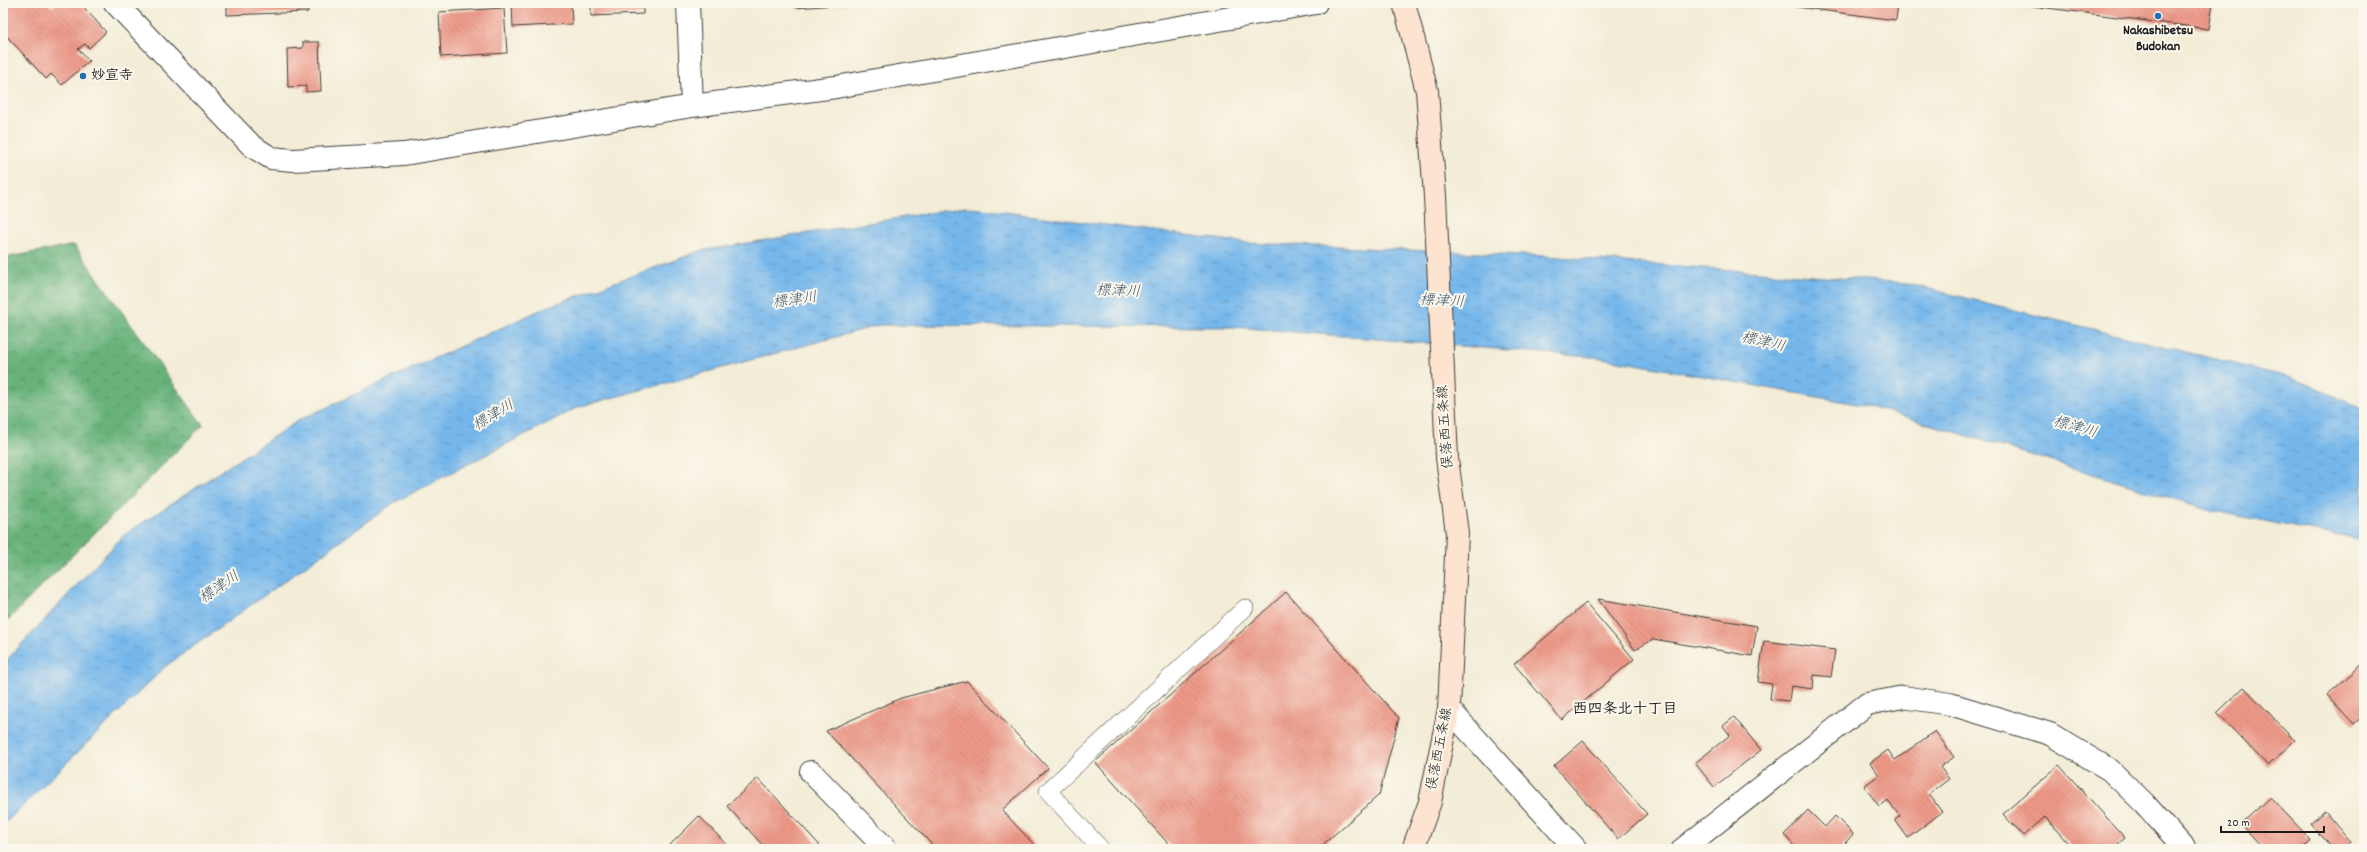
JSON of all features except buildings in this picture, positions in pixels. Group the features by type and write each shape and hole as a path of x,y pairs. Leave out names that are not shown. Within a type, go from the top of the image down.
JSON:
{"main road":[{"name":"俣落西五条線","path":"1404,3 1427,91 1435,196 1447,458 1457,533 1449,709 1430,802 1413,849"}],"street":[{"path":"115,3 252,146 271,158 293,160 326,160 404,154 692,106 836,87 1316,3"},
{"path":"688,3 692,106"},
{"path":"1683,849 1789,763 1867,704 1903,697 1950,704 2050,734 2110,770 2144,803 2185,849"},
{"path":"1449,709 1576,849"},
{"path":"811,772 886,849"}],"lane":[{"path":"1101,849 1048,791 1245,608"}],"green space":[{"path":"74,245 203,425 3,625 3,258"}],"water":[{"name":"標津川","path":"965,207 1248,243 1545,256 1905,283 2292,378 2364,409 2364,541 2214,511 1873,407 1602,358 1235,327 880,325 578,407 395,502 166,666 3,825 3,664 124,535 299,420 547,307 700,251"}],"place":[{"name":"Nakashibetsu Budokan","path":"2158,16"},
{"name":"妙宣寺","path":"83,76"}],"district":[{"name":"西四条北十丁目","path":"1625,710"}]}
